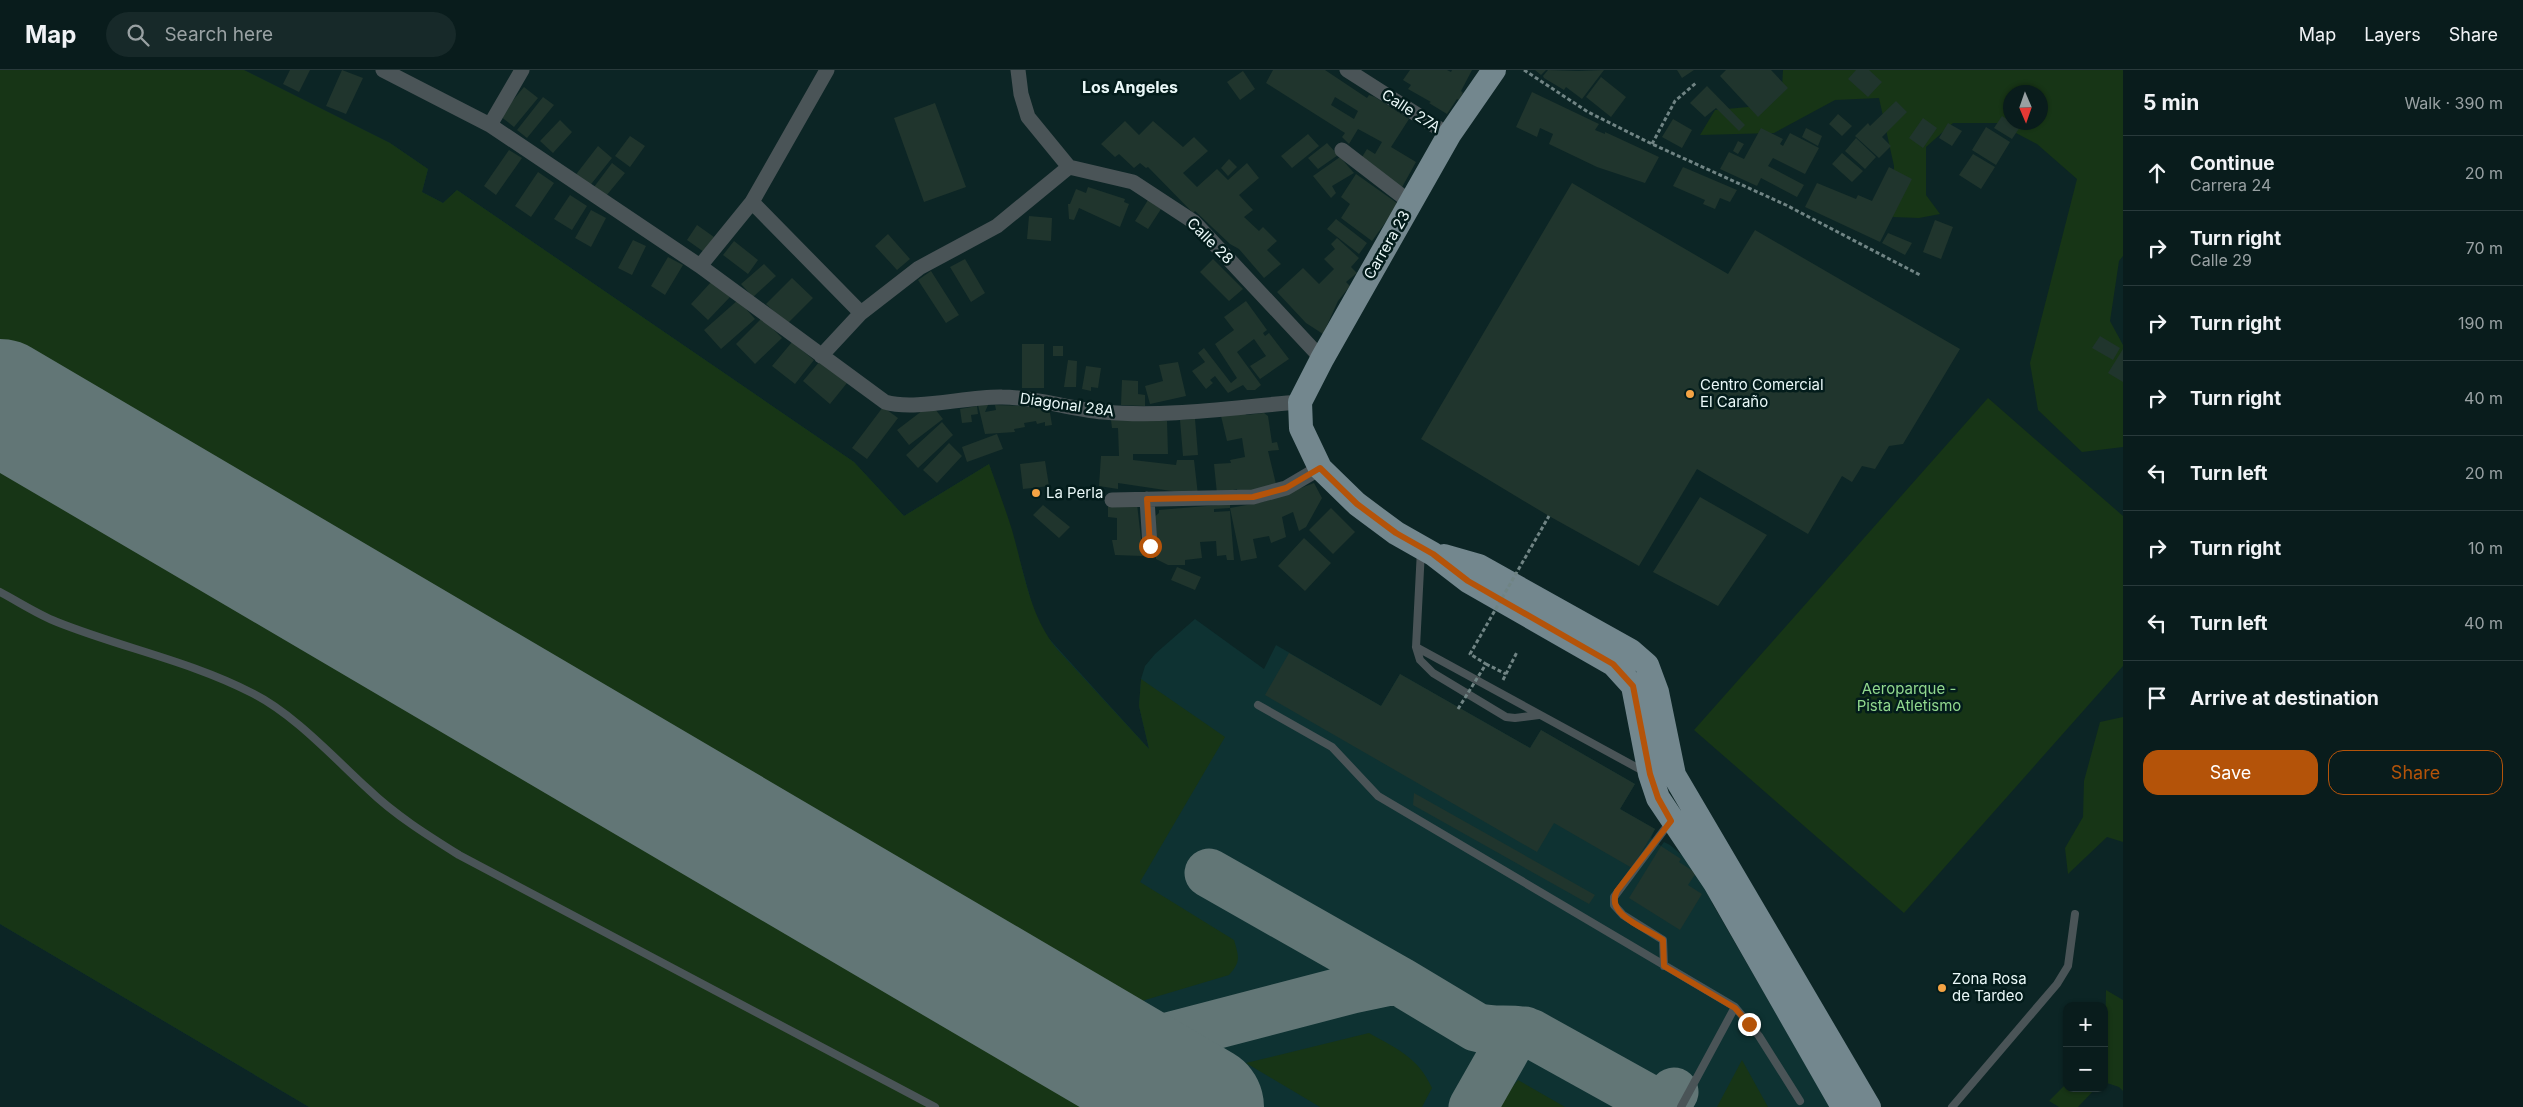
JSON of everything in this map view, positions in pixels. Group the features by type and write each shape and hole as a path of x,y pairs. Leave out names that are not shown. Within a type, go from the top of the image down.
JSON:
{"main road":[{"name":"Carrera 23","path":"1320,468 1301,428 1300,402 1322,359 1449,136 1494,70"},
{"path":"1320,468 1357,504 1396,533 1427,551 1468,581 1613,664 1633,686 1650,774 1658,798 1671,821 1715,882 1844,1107"},
{"path":"1427,551 1457,558 1479,566 1630,650 1646,665 1657,692 1674,775 1869,1107"}],"street":[{"path":"490,125 522,70"},
{"path":"700,266 752,202 827,70"},
{"path":"387,71 490,125 700,266 821,356 861,312 919,268 997,226 1069,167 1028,116 1021,94 1018,70"},
{"name":"Calle 27A","path":"1347,70 1449,136"},
{"path":"1342,150 1410,203"},
{"name":"Calle 28","path":"1069,167 1133,182 1194,222 1322,359"},
{"path":"752,202 861,312"},
{"name":"Diagonal 28A","path":"821,356 885,402 895,405 984,396 1017,397 1102,412 1149,414 1300,402"},
{"path":"1112,500 1253,497 1286,488 1320,468"},
{"path":"1147,499 1150,546"}],"lane":[{"path":"1427,551 1416,647 1420,660 1433,673 1506,717 1538,716"},
{"path":"0,592 56,621 123,646 178,661 253,693 318,742 368,790 412,825 459,855 936,1107"},
{"path":"1416,647 1538,716 1650,774"},
{"path":"1258,705 1332,747 1378,796 1735,1008 1759,1036 1800,1100"},
{"path":"1664,966 1663,940 1623,915 1614,901 1617,891 1671,821"},
{"path":"1952,1107 2057,984 2068,966 2075,914"},
{"path":"1681,1107 1735,1008"}],"path":[{"path":"1524,70 1588,112 1652,144 1786,204 1920,275"},
{"path":"1652,144 1675,101 1698,82"},
{"path":"1506,674 1470,654 1548,516"},
{"path":"1496,692 1517,652"},
{"path":"1458,709 1486,664"}],"shaded area":[{"path":"0,70 244,70 390,143 428,169 422,192 443,203 457,190 854,462 904,516 989,464 1011,529 1035,615 1043,632 1149,749 1139,706 1141,679 1145,666 1155,654 1195,619 1264,669 1276,645 1381,706 1400,674 1530,748 1541,730 1635,784 1620,809 1655,829 1651,838 1661,846 1664,842 1670,845 1704,874 1712,903 1830,1107 309,1107 0,924"}],"green space":[{"path":"0,70 244,70 390,143 428,169 422,192 443,203 457,190 854,462 904,516 989,464 1012,530 1033,607 1039,621 1056,648 1149,749 1139,706 1141,679 1225,737 1140,882 1234,940 1238,959 1236,966 1229,975 1125,1006 0,356"},
{"path":"1783,70 2123,70 2123,256 2119,261 2110,321 2123,345 2123,447 2082,452 2038,410 2030,363 2077,179 2037,144 2010,130 2048,130 2048,85 2003,85 2003,126 1997,123 1953,123 1926,147 1926,195 1940,214 1919,218 1893,217 1894,166 1879,98 1835,100 1774,133 1700,135 1715,110 1759,106 1782,87"},
{"name":"Aeroparque - Pista Atletismo","path":"1988,398 2123,516 2123,666 1904,913 1694,730"},
{"path":"0,467 1101,1107 309,1107 0,924"},
{"path":"2123,717 2123,842 2107,837 2068,874 2065,848 2083,817 2084,781 2100,722"},
{"path":"2106,990 2123,1000 2123,1091 2119,1087 2108,1083 2108,1002 2106,1002"},
{"path":"1369,1033 1406,1055 1426,1077 1432,1088 1422,1107 1320,1107 1246,1063"},
{"path":"1742,1060 1768,1107 1717,1107"},
{"path":"1518,1080 1565,1107 1496,1107"},
{"path":"2063,1087 2063,1092 2092,1092 2078,1107 2059,1107 2049,1101"}],"building":[{"path":"290,70 310,70 299,92 283,84"},
{"path":"342,70 363,78 346,114 326,106"},
{"path":"1273,70 1325,70 1367,98 1369,95 1375,97 1409,119 1391,147 1416,162 1401,189 1362,157 1367,149 1375,154 1382,142 1358,129 1349,144 1342,137 1345,133 1266,83","holes":["1335,97 1358,111 1354,119 1331,105"]},
{"path":"1410,70 1447,70 1451,72 1452,70 1472,70 1461,91 1463,93 1447,114 1408,89 1411,85 1403,80"},
{"path":"1535,70 1546,70 1541,75"},
{"path":"1548,70 1604,70 1582,99 1566,87 1564,90 1544,78 1543,76"},
{"path":"1677,70 1694,70 1682,78"},
{"path":"1726,70 1771,70 1788,88 1758,117 1720,76"},
{"path":"1856,70 1869,70 1882,82 1868,97 1848,79"},
{"path":"1243,71 1255,89 1240,100 1227,82"},
{"path":"1601,77 1626,97 1611,117 1586,97"},
{"path":"1707,86 1745,125 1739,131 1716,108 1705,117 1690,103"},
{"path":"524,87 538,98 514,127 500,116"},
{"path":"1532,92 1599,124 1595,130 1605,134 1605,132 1659,157 1645,183 1597,167 1549,144 1553,134 1540,128 1537,137 1516,127"},
{"path":"543,97 554,105 527,138 517,130"},
{"path":"1896,101 1907,112 1882,137 1891,146 1879,158 1855,136 1868,123 1870,126"},
{"path":"935,103 966,187 924,202 894,118"},
{"path":"1838,114 1852,126 1842,136 1829,124"},
{"path":"2002,116 2003,130 2018,130 2012,139 1994,128"},
{"path":"1923,118 1937,128 1923,148 1909,138"},
{"path":"1673,119 1692,130 1682,148 1662,137"},
{"path":"560,120 572,132 553,153 540,141"},
{"path":"1125,121 1139,135 1153,121 1183,147 1194,137 1208,151 1183,173 1197,187 1217,169 1228,180 1247,163 1259,178 1239,195 1253,210 1244,217 1259,231 1263,227 1277,241 1267,250 1281,264 1264,278 1239,249 1230,244 1195,211 1193,213 1148,167 1146,168 1140,163 1134,168 1119,154 1115,157 1101,144"},
{"path":"1948,123 1962,131 1952,146 1939,138"},
{"path":"1986,127 2010,142 1996,165 1972,150"},
{"path":"1761,128 1783,139 1780,144 1783,146 1790,133 1819,148 1805,174 1773,158 1768,166 1804,185 1797,197 1761,178 1757,186 1720,169 1729,152 1744,159"},
{"path":"1806,128 1822,136 1818,146 1802,137"},
{"path":"1308,134 1319,146 1292,168 1281,156"},
{"path":"630,136 645,146 630,167 615,156"},
{"path":"1856,138 1876,157 1865,169 1845,151"},
{"path":"1738,141 1744,144 1738,154 1733,151"},
{"path":"1327,143 1338,155 1318,169 1308,158"},
{"path":"598,146 612,158 588,188 574,177"},
{"path":"509,150 522,158 496,195 484,186"},
{"path":"1842,153 1863,171 1852,182 1832,164"},
{"path":"1973,154 1995,167 1981,189 1959,175"},
{"path":"1340,157 1354,173 1332,186 1336,193 1331,198 1313,176"},
{"path":"1229,159 1237,167 1228,176 1221,168"},
{"path":"612,163 625,173 606,196 594,187"},
{"path":"1683,167 1737,190 1730,202 1720,198 1715,209 1703,204 1705,200 1673,186"},
{"path":"1889,167 1912,179 1880,242 1805,207 1817,183 1856,199 1858,195 1872,201"},
{"path":"538,172 554,183 531,217 515,206"},
{"path":"1356,174 1397,203 1396,208 1372,241 1341,218 1350,204 1341,197"},
{"name":"Centro Comercial El Caraño","path":"1572,183 1728,274 1755,230 1960,349 1903,444 1889,446 1875,469 1862,466 1852,482 1842,476 1808,534 1697,469 1639,566 1549,516 1421,439"},
{"path":"1088,187 1125,199 1124,202 1129,204 1120,227 1079,208 1074,220 1069,219 1068,204 1070,204 1076,189 1086,193"},
{"path":"570,195 587,206 572,230 554,219"},
{"path":"1148,200 1161,209 1148,229 1135,221"},
{"path":"591,210 606,218 591,247 575,238"},
{"path":"1029,216 1052,218 1051,241 1027,239"},
{"path":"1336,219 1367,243 1359,254 1327,229"},
{"path":"1935,220 1953,227 1941,259 1923,252"},
{"path":"697,225 714,237 704,252 687,240"},
{"path":"1888,233 1912,243 1905,255 1882,243"},
{"path":"888,234 910,259 897,270 875,246"},
{"path":"1337,238 1359,258 1351,267 1357,273 1346,282 1350,286 1338,301 1323,334 1306,323 1277,292 1303,268 1319,284 1334,269 1324,259 1335,249 1331,244"},
{"path":"633,240 646,246 632,275 618,268"},
{"path":"734,241 758,260 748,274 723,255"},
{"path":"668,257 683,265 665,295 651,286"},
{"path":"965,259 985,293 971,302 950,267"},
{"path":"1213,259 1243,289 1229,301 1200,272"},
{"path":"764,264 776,276 753,297 741,284"},
{"path":"931,271 959,315 946,323 918,280"},
{"path":"792,278 813,298 787,324 766,304"},
{"path":"712,281 730,297 708,320 691,304"},
{"path":"738,300 755,319 721,349 704,330"},
{"path":"1246,301 1267,330 1263,333 1265,336 1269,333 1289,359 1260,379 1250,366 1266,356 1254,339 1237,352 1261,385 1255,390 1247,390 1243,385 1228,393 1215,376 1210,380 1213,383 1206,389 1192,371 1205,362 1198,353 1204,348 1231,383 1237,378 1215,344 1234,330 1224,317"},
{"path":"762,318 782,338 755,364 736,344"},
{"path":"2100,336 2120,348 2113,360 2092,348"},
{"path":"792,342 814,360 795,384 772,366"},
{"path":"1022,344 1044,344 1044,388 1022,388"},
{"path":"1053,346 1063,346 1063,356 1053,356"},
{"path":"2123,349 2123,382 2108,373"},
{"path":"1068,360 1077,361 1076,387 1064,387"},
{"path":"820,361 847,383 830,404 803,381"},
{"path":"1178,362 1186,396 1150,404 1145,386 1163,381 1159,365"},
{"path":"1086,366 1101,368 1098,388 1091,387 1091,391 1082,389"},
{"path":"1122,380 1138,381 1138,394 1145,395 1145,406 1121,405"},
{"path":"931,404 943,419 909,445 897,430"},
{"path":"978,405 988,405 985,412 996,410 995,405 1049,407 1052,425 1045,426 1045,422 1037,424 1036,421 1024,423 1025,427 1014,429 1015,432 985,434"},
{"path":"977,406 978,414 971,415 972,422 962,423 960,409"},
{"path":"883,407 898,418 867,459 852,448"},
{"path":"1245,413 1246,415 1264,413 1268,416 1272,443 1277,442 1279,450 1268,451 1277,488 1238,495 1237,489 1217,494 1214,464 1231,463 1230,460 1245,457 1242,438 1227,441 1221,416"},
{"path":"1195,419 1198,455 1183,456 1180,420"},
{"path":"1111,420 1167,421 1168,454 1133,454 1133,460 1176,465 1177,460 1194,460 1198,495 1118,483 1118,489 1099,486 1101,456 1119,456 1118,428 1112,428"},
{"path":"942,422 953,435 918,468 906,455"},
{"path":"997,434 1003,449 967,462 962,447"},
{"path":"949,443 962,456 937,483 923,470"},
{"path":"1045,461 1049,486 1023,489 1020,464"},
{"path":"1314,483 1322,498 1306,527 1299,531 1293,512 1282,517 1286,537 1271,543 1269,536 1253,539 1257,558 1241,561 1230,508 1263,502"},
{"path":"1700,497 1767,535 1718,606 1653,572"},
{"path":"1137,504 1143,556 1115,555 1112,540 1117,540 1117,518 1108,517 1108,505"},
{"path":"1230,504 1230,508 1214,509 1214,512 1230,511 1234,560 1227,560 1226,555 1217,556 1216,541 1200,542 1202,558 1185,560 1185,565 1168,565 1156,559 1153,518 1159,513 1159,510"},
{"path":"1043,505 1070,527 1059,538 1033,515"},
{"path":"1331,508 1355,532 1333,554 1309,530"},
{"path":"1304,538 1331,563 1305,591 1278,566"},
{"path":"1177,567 1201,577 1195,590 1171,580"},
{"path":"1289,653 1381,706 1400,674 1530,748 1541,730 1635,784 1620,809 1655,829 1632,868 1554,823 1537,852 1265,695"},
{"path":"1414,793 1595,895 1589,904 1413,805"},
{"path":"1661,846 1681,859 1679,862 1696,873 1688,885 1702,894 1680,930 1629,898"}],"taxiway":[{"path":"1209,873 1401,982 1476,1027 1490,1030 1517,1030 1530,1033 1656,1103 1665,1103 1674,1092"},
{"path":"1081,1036 1115,1046 1141,1044 1352,989 1390,981 1401,982"},
{"path":"1201,1029 1192,1037 1187,1047 1184,1067 1191,1088 1203,1107"},
{"path":"1473,1107 1510,1042 1525,1031"}],"runway":[{"path":"0,401 1202,1107"}],"place":[{"name":"Centro Comercial El Caraño","path":"1690,394"},
{"name":"La Perla","path":"1036,493"},
{"name":"Zona Rosa de Tardeo","path":"1942,988"}],"district":[{"name":"Los Angeles","path":"1130,87"}],"route":[{"path":"1150,546 1147,499 1253,497 1286,488 1320,468 1357,504 1396,533 1433,554 1454,572 1613,664 1633,686 1650,774 1658,798 1671,821 1629,878 1617,891 1614,897 1614,905 1623,915 1663,940 1664,966 1735,1008 1749,1024"}]}
